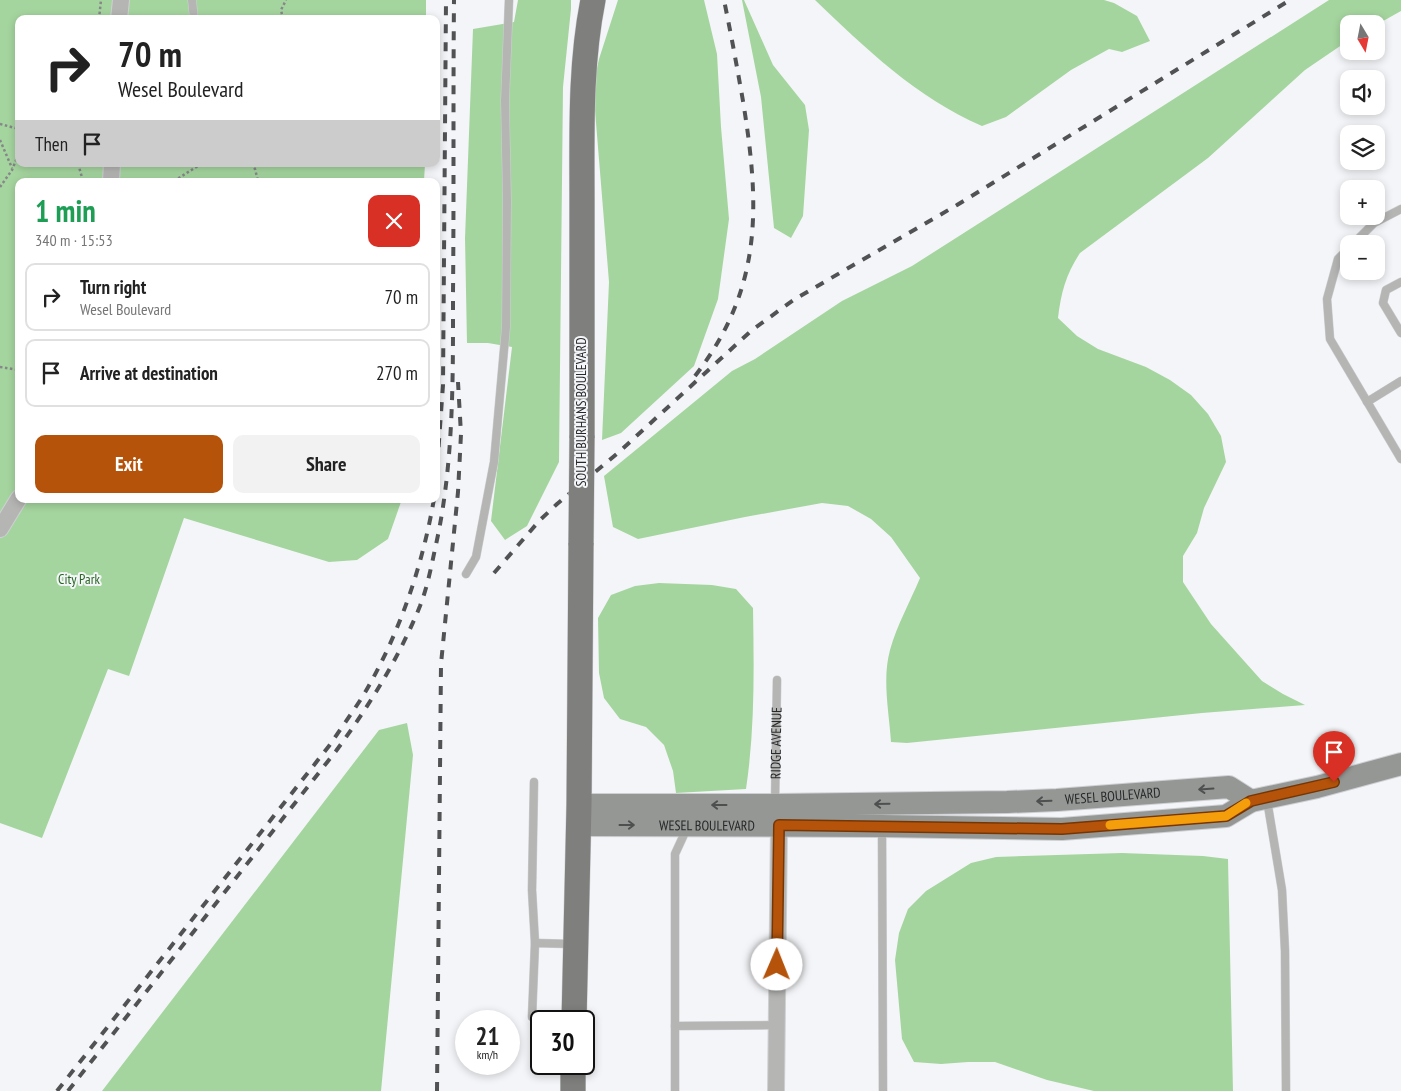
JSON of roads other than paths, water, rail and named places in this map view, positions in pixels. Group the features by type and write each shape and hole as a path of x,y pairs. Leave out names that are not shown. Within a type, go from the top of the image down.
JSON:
{"main road":[{"name":"SOUTH BURHANS BOULEVARD","path":"574,1010 579,815 582,131 584,78 589,20 593,0"},
{"name":"WESEL BOULEVARD","path":"579,815 689,825 777,815 882,826 1062,829 1226,816 1259,799 1317,787 1401,764"},
{"name":"WESEL BOULEVARD","path":"579,815 777,815 1057,800 1230,787 1259,799"},
{"path":"573,1075 573,1091"}],"street":[{"path":"120,15 122,0"},
{"path":"0,529 16,503"},
{"name":"RIDGE AVENUE","path":"776,1091 777,815"}],"lane":[{"path":"192,0 194,15"},
{"path":"466,574 476,557 494,462 506,327 507,200 505,101 509,0"},
{"path":"1362,235 1374,223 1401,209"},
{"path":"1340,257 1327,299 1330,338 1401,459"},
{"path":"1401,282 1386,290 1384,304 1401,333"},
{"path":"1367,402 1401,381"},
{"name":"RIDGE AVENUE","path":"777,680 777,815"},
{"path":"532,1010 536,943 532,890 534,782"},
{"path":"1259,799 1282,890 1285,951 1286,1091"},
{"path":"675,1091 675,854 689,825"},
{"path":"882,826 884,1091"},
{"path":"536,943 576,944"},
{"path":"675,1026 777,1025"}],"railway":[{"path":"440,427 443,385 446,0"},
{"path":"68,1091 336,751 360,717 403,644 427,585 446,486 451,422 453,357 454,0"},
{"path":"695,376 717,343 734,311 745,278 751,245 753,211 749,139 724,0"},
{"path":"494,573 540,520 557,504 619,452 752,330 795,299 957,205 1290,0"},
{"path":"437,1091 441,664 458,492 461,434 458,382"},
{"path":"57,1091 329,746 363,696 388,649 408,600 423,550 433,503"}],"park label":[{"name":"City Park","path":"79,579"}]}
